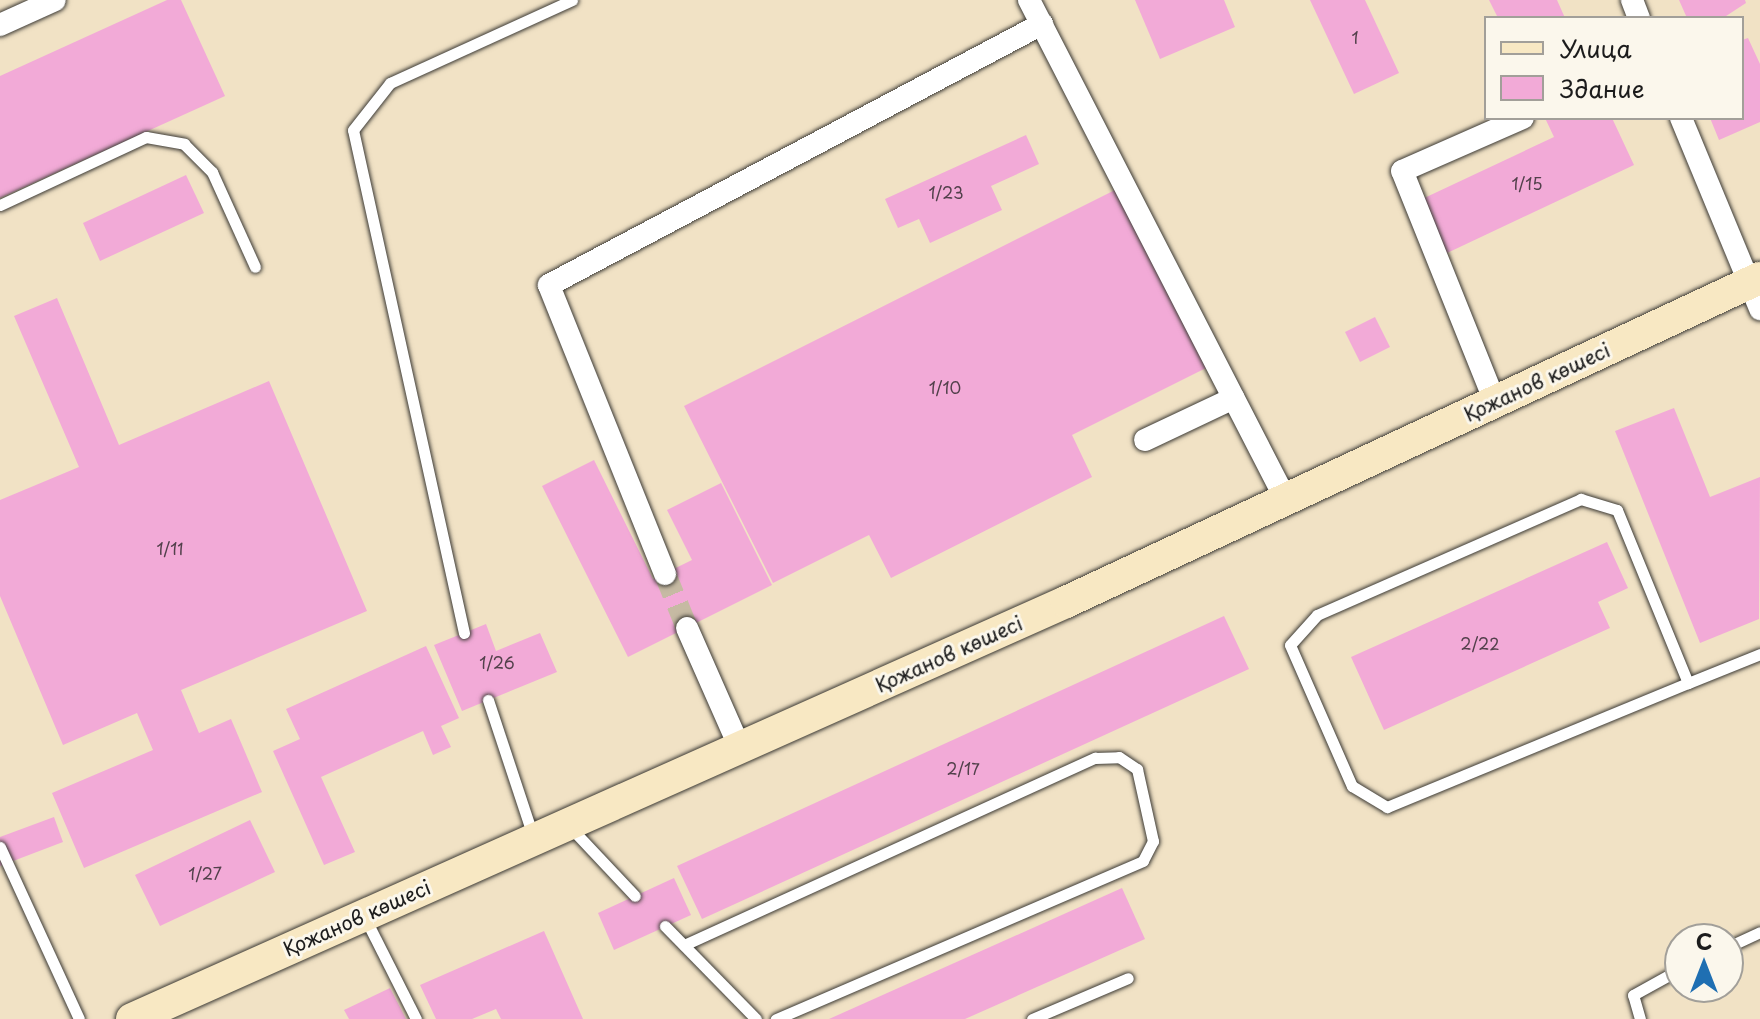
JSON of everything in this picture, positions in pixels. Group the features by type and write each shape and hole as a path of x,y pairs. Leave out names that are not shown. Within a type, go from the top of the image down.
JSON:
{"main road":[{"name":"Қожанов көшесі","path":"132,1019 740,748 1495,402 1757,290"}],"street":[{"path":"0,25 55,0"},
{"path":"1029,0 1286,500"},
{"path":"665,574 549,285 1042,24"},
{"path":"1495,402 1402,171 1518,120"},
{"path":"1682,120 1757,290"},
{"path":"1145,440 1234,398"},
{"path":"687,628 740,748"}],"lane":[{"path":"464,633 353,130 390,83 572,0"},
{"path":"0,205 146,137 184,144 212,172 255,267"},
{"path":"1688,683 1617,510 1581,499 1317,615 1290,645 1352,786 1387,807 1760,654"},
{"path":"488,700 534,840"},
{"path":"684,945 1095,758 1119,757 1137,769 1153,841 1143,861 776,1019"},
{"path":"568,824 635,896"},
{"path":"0,847 79,1019"},
{"path":"364,916 416,1019"},
{"path":"665,926 756,1019"},
{"path":"1032,1019 1128,978"},
{"path":"1640,1019 1633,995 1664,978"}],"building":[{"path":"167,0 181,0 225,96 0,198 0,76"},
{"path":"1135,0 1224,0 1235,27 1160,59"},
{"path":"1310,0 1365,0 1399,73 1354,94"},
{"path":"1489,0 1557,0 1564,16 1497,16"},
{"path":"1679,0 1745,0 1746,3 1726,16 1686,16"},
{"path":"1748,38 1760,64 1760,122 1719,140 1711,120 1744,120 1744,39"},
{"path":"1546,120 1613,120 1634,165 1445,254 1420,200 1554,137"},
{"path":"1026,135 1039,164 991,186 1002,210 930,243 919,219 898,228 885,199"},
{"path":"186,175 204,213 100,261 83,223"},
{"path":"1117,189 1206,368 1072,435 1092,477 891,578 869,535 773,583 684,406"},
{"path":"57,298 119,445 269,381 367,611 181,690 199,733 231,719 262,792 84,868 52,793 153,750 137,713 63,745 0,596 0,500 79,467 14,316"},
{"path":"1375,317 1390,347 1360,362 1345,332"},
{"path":"1674,408 1710,497 1760,477 1759,619 1700,643 1615,431"},
{"path":"594,460 653,579 692,560 667,510 721,483 772,585 628,657 542,486"},
{"path":"1607,542 1628,588 1598,602 1610,628 1384,730 1351,657"},
{"path":"1224,616 1249,669 702,919 677,866"},
{"path":"486,624 496,651 540,633 557,672 462,711 434,645"},
{"path":"426,646 459,718 441,726 451,747 433,755 423,731 321,777 355,852 324,865 273,751 300,739 286,709"},
{"path":"54,817 63,842 0,866 0,837"},
{"path":"250,820 275,872 160,926 135,875"},
{"path":"674,878 691,915 614,950 598,913"},
{"path":"1122,888 1145,939 965,1019 829,1019"},
{"path":"544,931 583,1019 501,1019 496,1009 472,1019 436,1019 420,985"},
{"path":"390,988 406,1019 349,1019 344,1010"}],"tunnel":[{"path":"665,574 687,628"}]}
